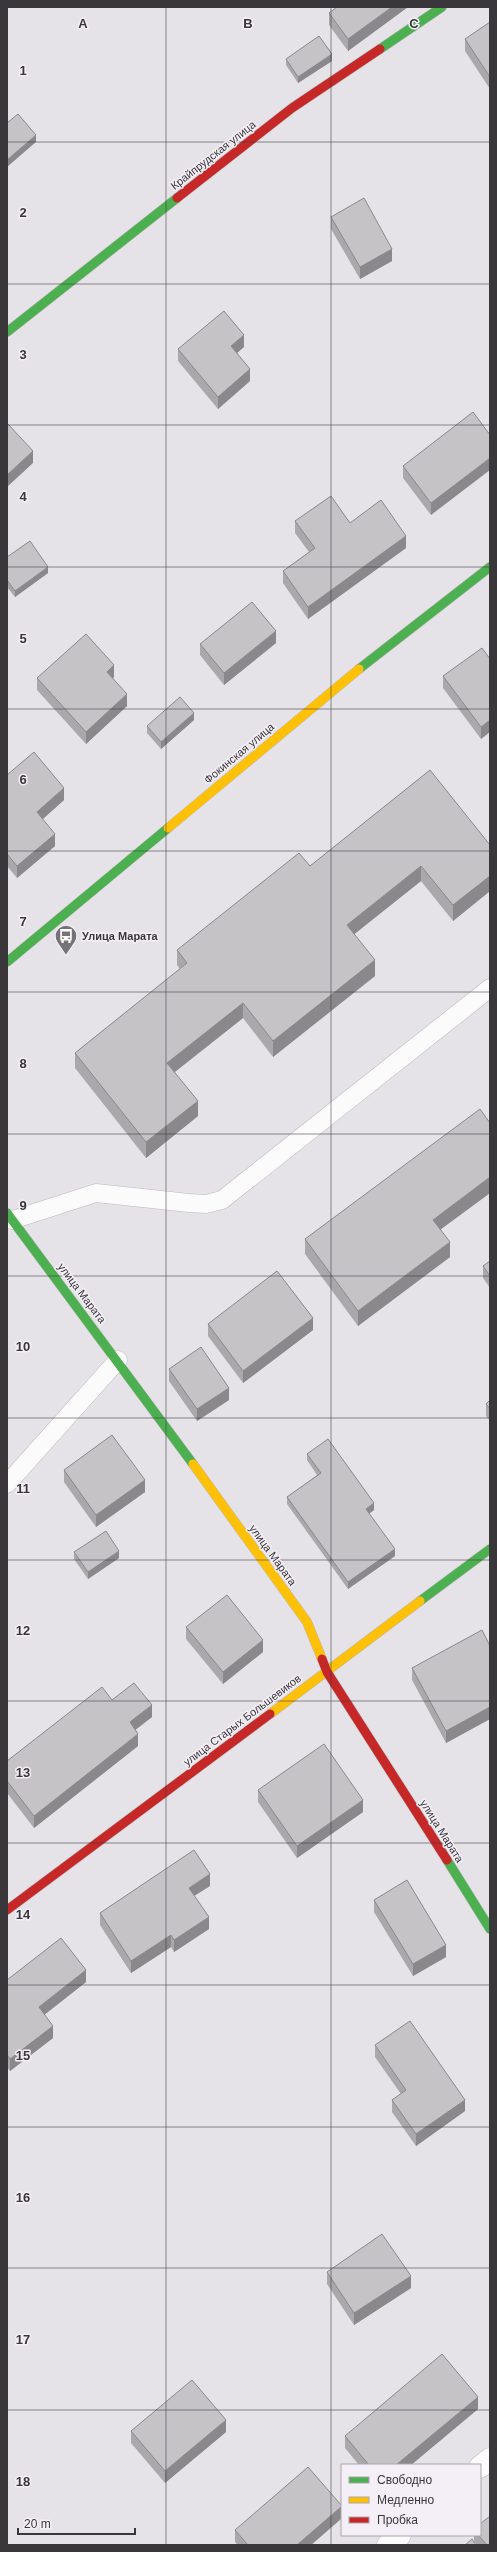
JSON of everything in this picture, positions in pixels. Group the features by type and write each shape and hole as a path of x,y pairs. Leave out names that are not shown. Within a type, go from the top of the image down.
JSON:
{"street":[{"name":"Крайпрудская улица","path":"7,332 292,108 442,7"},
{"name":"Фокинская улица","path":"7,962 364,664 490,567"},
{"name":"улица Марата","path":"9,1216 118,1360 307,1622 327,1672 490,1929"},
{"name":"улица Старых Большевиков","path":"7,1910 490,1549"},
{"path":"481,2466 490,2459"},
{"path":"388,2545 399,2536"}],"lane":[{"path":"9,1216 96,1193 206,1204 222,1200 490,988"},
{"path":"7,1484 118,1360"}],"building":[{"path":"337,7 392,7 348,39 329,13"},
{"path":"490,22 490,77 465,39"},
{"path":"319,36 332,54 298,77 286,59"},
{"path":"18,114 36,135 7,160 7,123"},
{"path":"364,198 392,249 360,267 331,217"},
{"path":"224,311 244,335 231,346 250,369 218,397 178,349"},
{"path":"473,412 490,435 490,458 431,503 403,466"},
{"path":"7,423 33,451 7,475"},
{"path":"331,496 350,523 381,500 406,536 308,607 283,571 315,548 295,521"},
{"path":"30,541 48,567 15,591 7,580 7,557"},
{"path":"252,602 276,631 224,673 200,644"},
{"path":"86,634 114,665 107,672 127,694 86,732 37,678"},
{"path":"482,648 490,659 490,720 481,727 443,676"},
{"path":"180,697 194,713 161,742 147,726"},
{"path":"34,752 64,788 37,812 55,834 17,866 7,854 7,775"},
{"path":"430,770 490,845 490,876 453,905 421,866 347,925 375,960 273,1041 243,1003 167,1063 198,1101 146,1142 75,1053 187,963 177,950 299,853 310,866"},
{"path":"480,1109 490,1123 490,1177 433,1220 450,1242 358,1311 305,1239"},
{"path":"490,1261 490,1276 483,1266"},
{"path":"277,1271 313,1318 243,1371 208,1324"},
{"path":"201,1347 229,1388 197,1409 169,1369"},
{"path":"490,1400 490,1409 486,1404"},
{"path":"112,1435 145,1480 96,1515 64,1470"},
{"path":"328,1439 374,1503 366,1509 395,1549 348,1582 287,1497 321,1473 307,1454"},
{"path":"106,1531 119,1551 88,1572 74,1552"},
{"path":"227,1595 263,1640 223,1672 186,1627"},
{"path":"482,1630 490,1646 490,1707 446,1731 412,1668"},
{"path":"134,1683 152,1705 130,1722 138,1734 34,1816 7,1781 7,1761 102,1687 112,1700"},
{"path":"324,1744 363,1800 297,1846 258,1790"},
{"path":"194,1850 210,1874 189,1888 209,1917 174,1940 171,1935 131,1961 100,1913"},
{"path":"407,1880 446,1945 413,1964 374,1900"},
{"path":"61,1938 86,1970 39,2007 53,2026 10,2059 7,2055 7,1980"},
{"path":"410,2021 465,2100 416,2134 392,2100 406,2090 375,2045"},
{"path":"382,2234 411,2276 354,2313 327,2272"},
{"path":"442,2354 478,2397 397,2464 368,2464 345,2436"},
{"path":"192,2380 226,2420 165,2471 131,2431"},
{"path":"308,2467 341,2505 341,2507 297,2545 248,2545 235,2530"},
{"path":"490,2516 490,2545 487,2545 479,2536 481,2536 481,2523"},
{"path":"472,2539 476,2545 465,2545"}],"traffic: fast":[{"path":"380,49 442,7"},
{"path":"7,332 177,198"},
{"path":"359,669 490,567"},
{"path":"7,962 168,828"},
{"path":"7,1213 193,1464"},
{"path":"420,1601 490,1549"},
{"path":"447,1860 490,1929"}],"traffic: slow":[{"path":"168,828 359,669"},
{"path":"193,1464 307,1622 322,1659"},
{"path":"270,1714 420,1601"}],"traffic: jam":[{"path":"177,198 292,108 380,49"},
{"path":"322,1659 327,1672 447,1860"},
{"path":"7,1910 270,1714"}],"place":[{"name":"Улица Марата","path":"66,956"}]}
